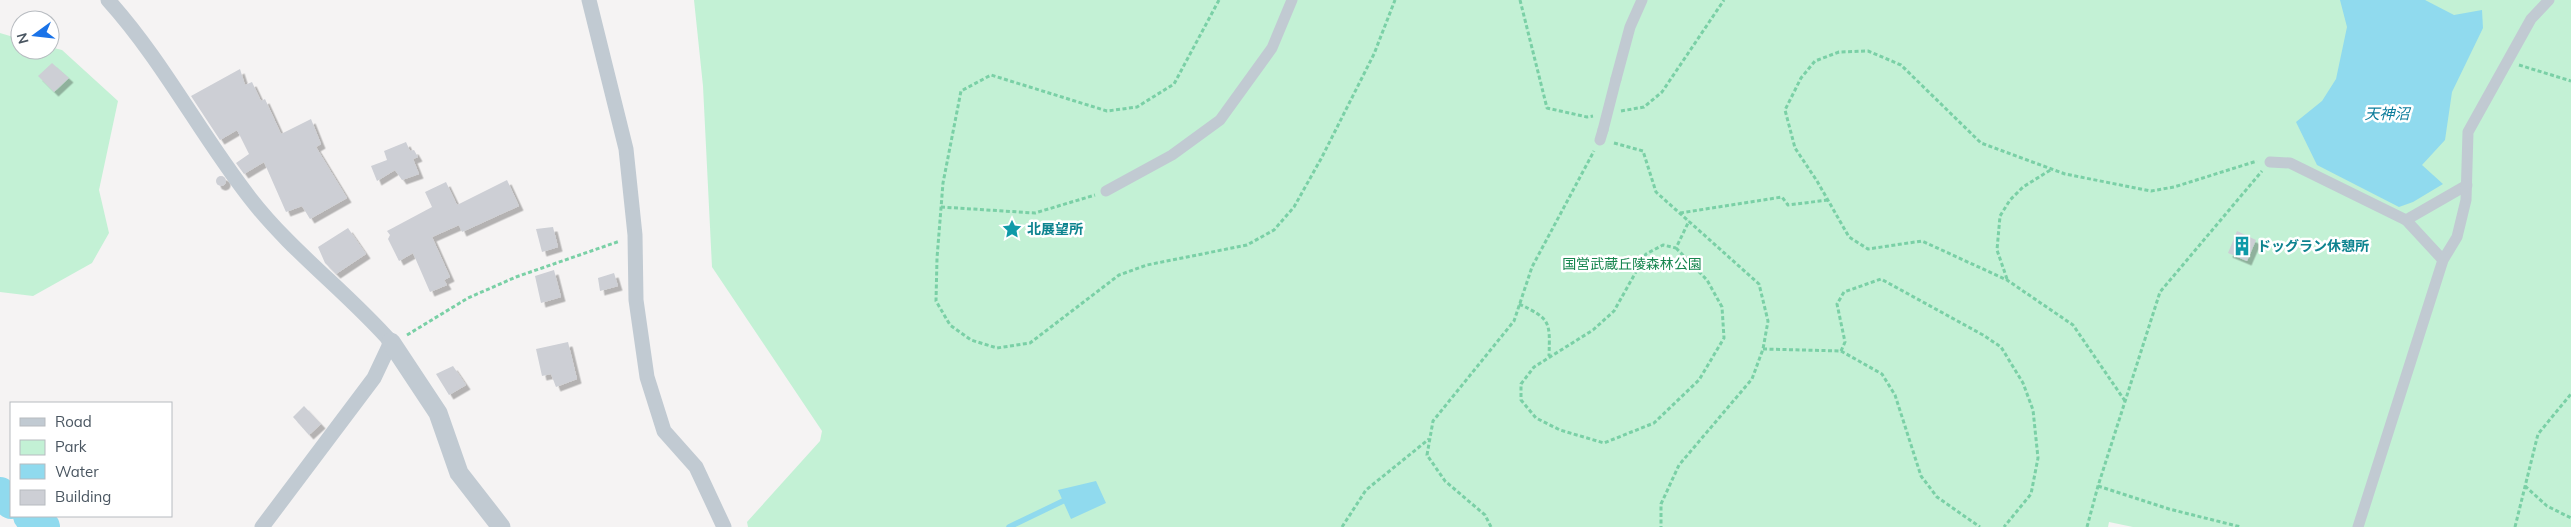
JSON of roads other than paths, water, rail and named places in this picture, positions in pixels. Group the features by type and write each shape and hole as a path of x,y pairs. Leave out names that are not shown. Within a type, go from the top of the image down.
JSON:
{"street":[{"path":"108,0 136,31 250,199 285,237 371,320 391,342 438,413 459,473 501,527"},
{"path":"589,0 626,149 635,235 636,300 650,386 664,431 696,467 724,527"},
{"path":"1106,191 1172,155 1220,120 1272,48 1292,0"},
{"path":"1602,135 1630,27 1642,0"},
{"path":"2358,527 2443,260 2457,237 2466,200 2468,132 2531,20 2549,0"},
{"path":"2270,162 2290,163 2406,220 2443,260"},
{"path":"2406,220 2466,185"},
{"path":"262,527 374,378 391,342"}],"water":[{"name":"天神沼","path":"2340,0 2425,0 2454,15 2482,10 2483,28 2452,92 2445,140 2422,165 2443,184 2413,202 2399,207 2317,165 2296,122 2322,101 2336,79 2347,27"},
{"path":"1096,481 1106,503 1071,519 1058,490"}],"waterway":[{"path":"0,493 10,502"},
{"path":"1009,527 1063,501"},
{"path":"30,517 44,527"}],"place":[{"name":"北展望所","path":"1012,229"},
{"name":"ドッグラン休憩所","path":"2242,246"}],"park label":[{"name":"国営武蔵丘陵森林公園","path":"1632,264"}]}
